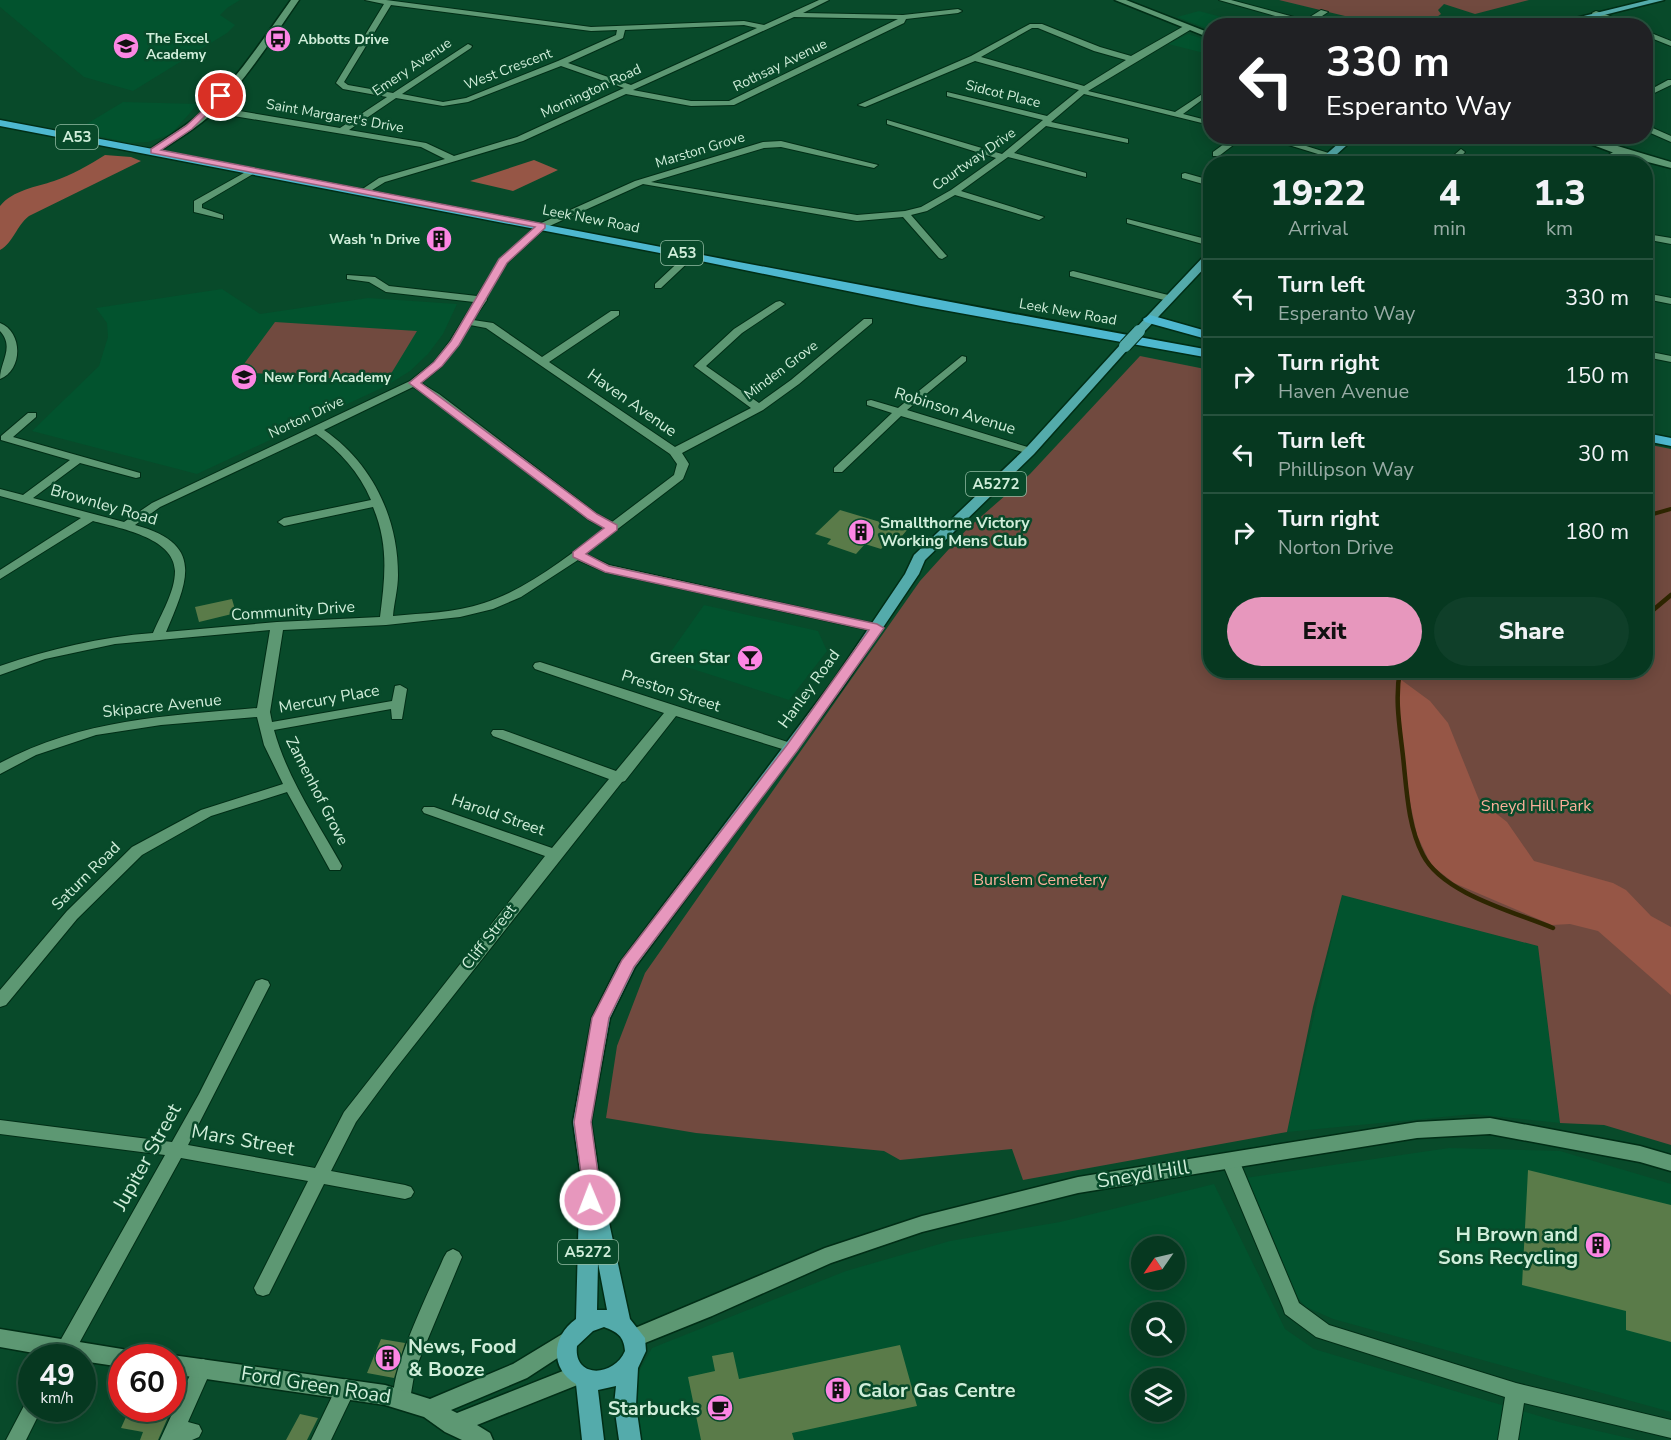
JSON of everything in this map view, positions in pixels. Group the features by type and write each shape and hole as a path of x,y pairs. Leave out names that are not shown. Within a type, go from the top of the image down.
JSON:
{"highway":[{"name":"Leek New Road","path":"0,123 542,226 933,304 1203,353"},
{"path":"933,304 945,312 1124,346"},
{"path":"1150,319 1203,334"},
{"path":"1653,438 1671,442"}],"main road":[{"path":"1577,18 1660,0"},
{"path":"1331,155 1344,144"},
{"name":"Hanley Road","path":"620,1321 590,1181 582,1122 600,1018 628,964 792,748 877,628 912,574 919,558 1030,451 1168,297 1203,263"},
{"name":"Hanley Road","path":"586,1323 590,1181"},
{"path":"620,1321 604,1318 586,1323 569,1339 567,1357 570,1367 582,1377 597,1381 609,1379 628,1367"},
{"name":"A5272","path":"620,1321 629,1328 635,1338"},
{"path":"630,1440 625,1405 628,1367 637,1348 635,1338"},
{"path":"582,1377 592,1440"}],"street":[{"path":"154,151 189,128 210,109 243,71 295,0"},
{"path":"369,0 591,29 744,23 764,27"},
{"name":"Mornington Road","path":"364,192 382,180 520,139 825,0"},
{"path":"1119,0 1203,34"},
{"path":"1223,0 1284,18"},
{"name":"West Crescent","path":"389,3 340,83 346,87 443,104 468,100 561,63 620,36 621,28"},
{"path":"792,15 903,17 958,11"},
{"path":"1314,18 1324,12"},
{"path":"1596,13 1609,18"},
{"name":"Rothsay Avenue","path":"561,63 628,89 692,105 708,106 731,103 901,21 903,17"},
{"path":"862,105 974,58 1030,26 1039,26 1097,49 1132,59"},
{"name":"Courtway Drive","path":"638,183 673,186 857,218 906,214 924,209 954,192 1005,156 1085,91 1132,59 1187,28"},
{"path":"1653,36 1667,42"},
{"name":"Emery Avenue","path":"343,130 468,46"},
{"path":"974,58 1085,91 1203,121"},
{"path":"1653,91 1671,82"},
{"name":"Sidcot Place","path":"950,94 1125,141"},
{"path":"1177,114 1203,96"},
{"name":"Saint Margaret's Drive","path":"210,109 423,145 453,159"},
{"path":"890,122 1005,156 1083,175"},
{"path":"1653,131 1671,139"},
{"name":"Marston Grove","path":"542,226 638,183 763,145 781,144 874,165"},
{"path":"1216,154 1230,144"},
{"path":"1292,144 1331,155"},
{"path":"1596,144 1636,156"},
{"path":"1457,156 1461,152"},
{"path":"1612,156 1620,152"},
{"path":"1653,160 1671,165"},
{"path":"220,217 197,210 197,202 254,171"},
{"path":"1185,176 1203,181"},
{"path":"954,192 1039,217"},
{"path":"906,214 942,256"},
{"path":"1130,221 1203,241"},
{"name":"Norton Drive","path":"126,526 156,505 414,383 438,364 469,322 503,261 542,226"},
{"path":"1653,238 1671,241"},
{"path":"658,286 690,255"},
{"path":"1073,274 1168,297"},
{"path":"350,277 372,279 387,289 482,300"},
{"path":"1653,297 1671,301"},
{"path":"759,408 699,366 738,331 780,304"},
{"path":"543,361 615,313"},
{"name":"Minden Grove","path":"675,452 759,408 795,382 868,321"},
{"name":"Haven Avenue","path":"469,322 489,325 680,457 683,464 679,477 577,555"},
{"path":"0,326 9,333 14,351 10,363 0,376"},
{"path":"1653,355 1671,359"},
{"path":"838,470 900,411 962,359"},
{"path":"414,383 435,396 593,517 612,527"},
{"name":"Robinson Avenue","path":"871,403 1030,451"},
{"path":"32,415 5,438 136,475"},
{"path":"316,429 335,441 365,475 389,532 393,578 386,621"},
{"path":"24,499 78,459"},
{"name":"Brownley Road","path":"0,492 157,536 175,549 183,567 177,590 158,636"},
{"path":"284,522 378,502"},
{"path":"0,575 89,518"},
{"path":"577,555 605,568 877,628"},
{"name":"Community Drive","path":"0,671 42,656 83,646 158,636 277,626 386,621 460,613 489,606 517,594 577,555"},
{"name":"Zamenhof Grove","path":"277,626 263,712 266,727 271,744 291,786 335,866"},
{"name":"Preston Street","path":"540,666 792,748"},
{"name":"Mercury Place","path":"266,727 397,710 400,689"},
{"name":"Cliff Street","path":"263,1288 347,1122 387,1067 555,854 673,711"},
{"name":"Skipacre Avenue","path":"0,769 51,744 109,726 263,712"},
{"path":"498,733 620,778"},
{"name":"Saturn Road","path":"0,1001 72,915 137,850 206,813 291,786"},
{"name":"Harold Street","path":"429,810 555,854"},
{"name":"Jupiter Street","path":"69,1344 206,1097 262,985"},
{"name":"Sneyd Hill","path":"635,1338 825,1257 922,1224 1078,1185 1417,1130 1490,1126 1640,1154 1671,1163"},
{"name":"Mars Street","path":"0,1127 176,1150 405,1192"},
{"path":"1230,1160 1292,1308 1323,1331 1516,1392 1671,1429"},
{"path":"402,1399 406,1370 453,1257"},
{"path":"0,1338 26,1344"},
{"path":"430,1409 520,1371 569,1339"},
{"name":"Ford Green Road","path":"186,1366 346,1388 402,1399 430,1409 458,1432 482,1440"},
{"path":"179,1433 203,1368"},
{"path":"458,1432 582,1377"},
{"path":"321,1440 346,1388"},
{"path":"1508,1440 1516,1392"},
{"path":"16,1440 26,1422"}],"shaded area":[{"name":"The Excel Academy","path":"0,0 240,0 220,15 235,25 227,33 133,91 84,77 0,7"},
{"path":"1199,11 1225,18 1203,18 1203,27 1177,17"},
{"path":"1188,34 1203,39 1203,53 1168,44"},
{"path":"123,102 198,104 171,134 148,142 130,143 75,131"},
{"path":"105,155 131,157 141,161 29,216 9,243 0,250 0,206 5,201 25,190 67,176"},
{"path":"534,160 558,170 513,191 470,181"},
{"name":"New Ford Academy","path":"222,289 260,314 368,298 457,304 443,334 428,354 410,371 386,386 197,474 32,431 99,366 108,337 107,323 96,308"},
{"path":"704,605 818,631 827,651 789,700 665,660"},
{"path":"1400,679 1430,701 1448,723 1479,800 1507,822 1534,861 1613,883 1626,890 1651,916 1671,927 1671,995 1598,931 1570,924 1552,925 1454,883 1431,865 1417,835 1410,802 1399,720"},
{"path":"1342,895 1538,946 1560,1123 1474,1114 1287,1132"},
{"name":"H Brown and Sons Recycling","path":"1449,1148 1560,1151 1671,1184 1671,1412 1333,1319 1306,1307 1297,1297 1245,1178"},
{"path":"1214,1184 1285,1329 1314,1349 1559,1422 1637,1440 638,1440 632,1384 652,1348 846,1271 950,1241 1060,1222"}],"green space":[{"path":"1279,0 1529,0 1475,14 1444,4 1438,10 1441,14 1435,18 1353,18"},
{"path":"275,322 417,331 386,382 238,372"},
{"name":"Burslem Cemetery","path":"1140,356 1203,369 1203,678 1653,678 1653,445 1671,449 1671,1145 1604,1125 1560,1123 1538,946 1342,895 1313,1007 1287,1132 1023,1180 1012,1149 900,1160 884,1151 696,1133 606,1118 617,1046 645,973 920,581 968,528 1030,474"}],"building":[{"name":"Smallthorne Victory Working Mens Club","path":"840,510 907,530 896,543 889,541 881,549 865,544 856,554 827,544 831,539 815,534"},
{"path":"232,599 236,613 199,622 195,607"},
{"name":"H Brown and Sons Recycling","path":"1528,1170 1671,1205 1671,1342 1626,1330 1626,1311 1522,1285"},
{"name":"News, Food & Booze","path":"381,1339 405,1343 394,1378 367,1373"},
{"name":"Calor Gas Centre","path":"900,1345 917,1406 792,1433 794,1440 701,1440 688,1377 715,1371 712,1356 733,1352 739,1379"},
{"path":"300,1414 318,1418 307,1440 286,1440"},
{"path":"124,1422 166,1422 158,1440 140,1440 143,1432 121,1428"}],"waterway":[{"path":"1653,514 1671,509"},
{"path":"1653,610 1671,595"},
{"path":"1399,678 1398,706 1408,800 1412,823 1423,855 1446,881 1463,891 1553,928"}],"place":[{"name":"Abbotts Drive","path":"278,39"},
{"name":"The Excel Academy","path":"126,46"},
{"name":"Wash 'n Drive","path":"439,239"},
{"name":"New Ford Academy","path":"244,377"},
{"name":"Smallthorne Victory Working Mens Club","path":"861,532"},
{"name":"Green Star","path":"750,658"},
{"name":"H Brown and Sons Recycling","path":"1598,1245"},
{"name":"News, Food & Booze","path":"388,1358"},
{"name":"Calor Gas Centre","path":"838,1390"},
{"name":"Starbucks","path":"720,1408"}],"route":[{"path":"221,96 189,128 154,151 542,226 503,261 469,322 455,342 438,364 414,383 435,396 593,517 612,527 577,555 605,568 877,628 792,748 628,964 600,1018 582,1122 590,1181 590,1200"}],"park label":[{"name":"Sneyd Hill Park","path":"1536,806"}]}
